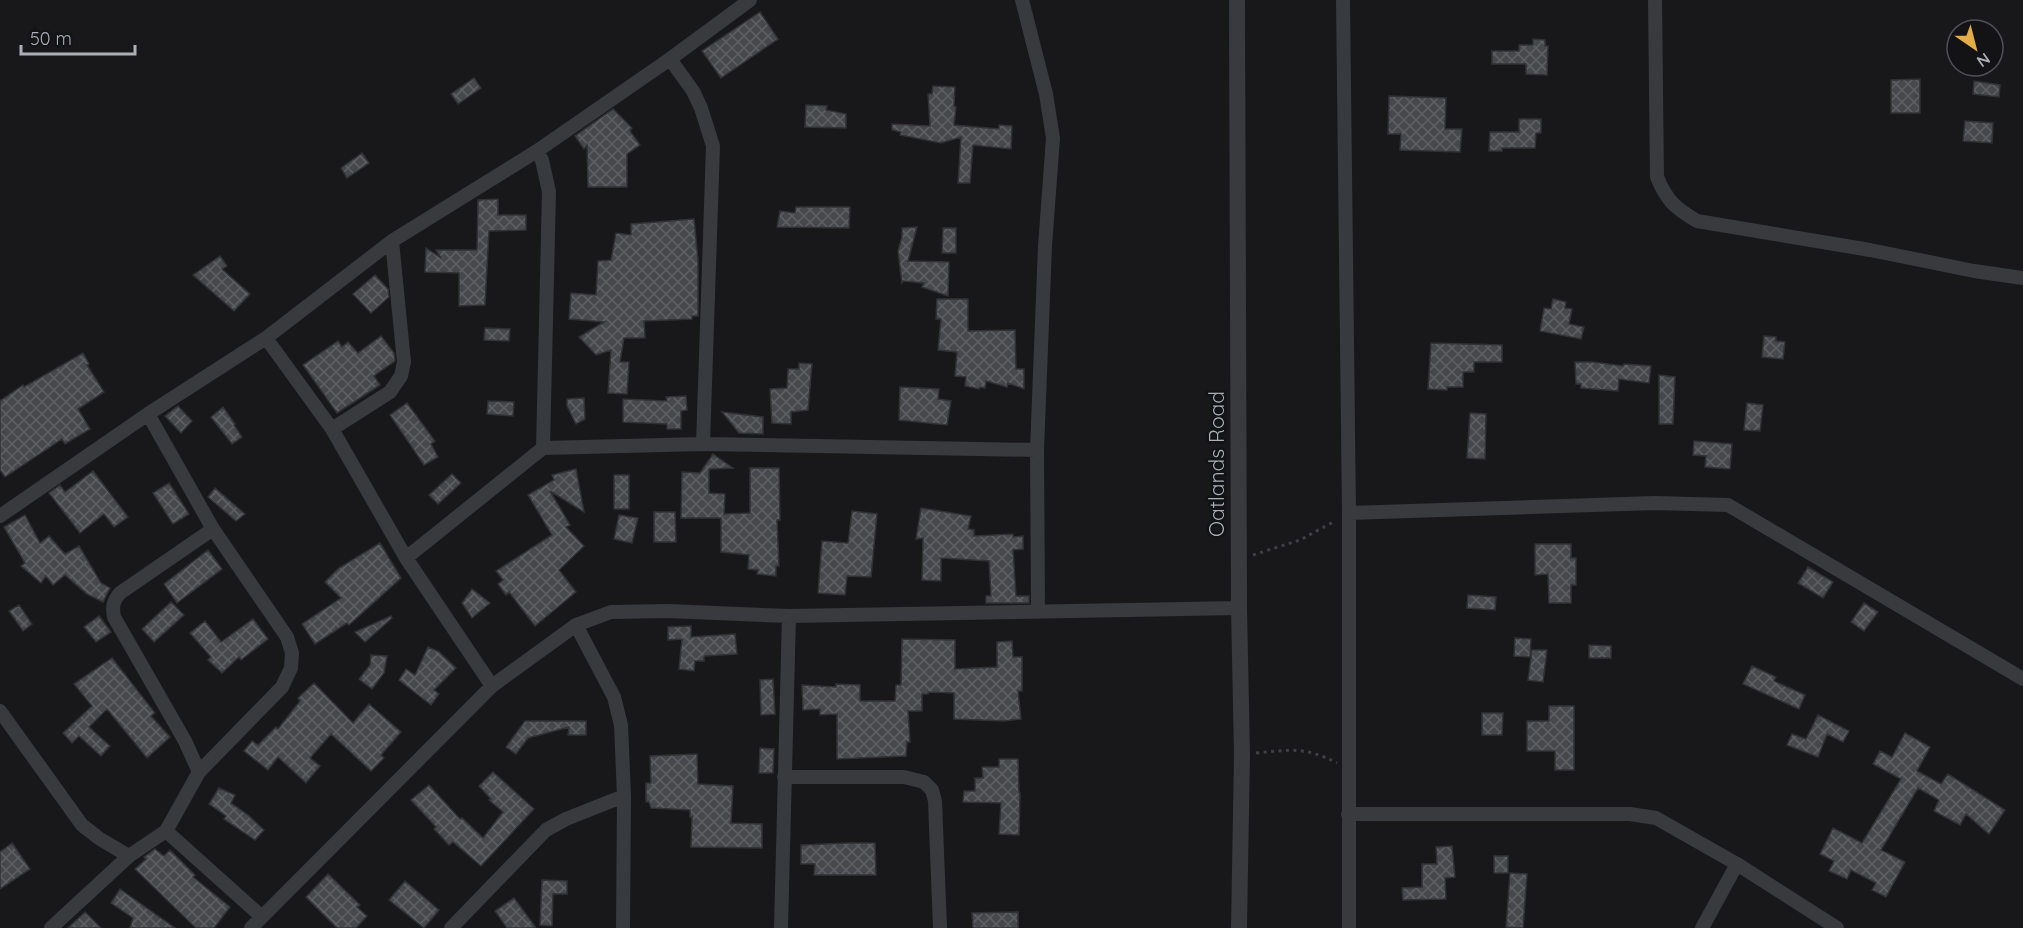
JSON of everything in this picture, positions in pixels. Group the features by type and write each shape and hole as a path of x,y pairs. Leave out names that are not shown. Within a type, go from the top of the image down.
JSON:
{"street":[{"path":"0,516 147,414 266,338 392,241 537,151 670,59 750,0"},
{"path":"1022,0 1046,94 1053,138 1045,246 1037,450 1038,611"},
{"name":"Oatlands Road","path":"1237,0 1239,608 1242,754 1239,928"},
{"path":"1343,0 1349,513 1349,928"},
{"path":"1655,0 1657,177 1662,190 1676,208 1697,221 2023,278"},
{"path":"670,59 693,91 713,146 703,444"},
{"path":"537,151 542,160 549,192 543,448"},
{"path":"332,429 390,392 401,376 404,362 392,241"},
{"path":"266,338 332,429 406,558 492,686"},
{"path":"51,928 129,856 166,831 199,772 282,687 291,668 292,653 287,637 213,529 147,414"},
{"path":"406,558 543,448 703,444 1037,450"},
{"path":"1349,513 1655,503 1728,505 2023,679"},
{"path":"199,772 114,617 112,608 120,593 213,529"},
{"path":"251,928 492,686 576,625 611,612 667,610 789,616 1239,608"},
{"path":"781,928 789,616"},
{"path":"576,625 614,697 621,725 624,796 623,928"},
{"path":"0,711 82,825 100,840 129,856"},
{"path":"784,777 903,777 924,782 932,790 935,801 940,928"},
{"path":"451,928 546,830 566,819 624,796"},
{"path":"1348,814 1630,814 1656,819 1737,864 1837,928"},
{"path":"166,831 262,917"},
{"path":"1702,928 1737,864"}],"path":[{"path":"1240,560 1300,540 1349,513"},
{"path":"1242,754 1292,750 1313,752 1348,769"}],"building":[{"path":"760,12 778,39 721,78 702,51"},
{"path":"1533,39 1545,40 1545,46 1548,46 1547,75 1526,74 1526,64 1492,64 1492,51 1519,51 1519,45 1533,45"},
{"path":"474,78 481,88 458,104 451,94"},
{"path":"1920,79 1920,113 1891,113 1891,80"},
{"path":"1974,81 2000,85 1999,97 1973,94"},
{"path":"933,86 955,87 954,125 999,129 999,125 1012,126 1011,149 973,145 970,183 958,183 961,137 941,143 900,135 901,132 892,130 892,124 930,126 928,94 932,94"},
{"path":"1389,96 1446,98 1445,129 1462,129 1460,152 1400,150 1401,134 1388,134"},
{"path":"806,105 827,106 826,110 846,114 846,128 805,127"},
{"path":"613,109 632,128 630,131 640,145 627,154 627,187 588,187 587,145 584,149 575,136"},
{"path":"1519,119 1541,119 1541,133 1536,133 1535,148 1502,148 1502,151 1489,151 1490,132 1519,132"},
{"path":"1965,121 1993,123 1992,143 1963,141"},
{"path":"362,153 369,163 347,178 341,168"},
{"path":"498,199 498,215 526,215 526,230 489,231 485,305 459,306 459,273 425,272 426,248 441,258 436,250 477,250 478,200"},
{"path":"796,207 850,207 849,228 777,227 780,211 795,213"},
{"path":"694,219 698,260 698,316 692,316 692,319 644,321 645,338 624,338 620,362 629,362 627,394 608,393 611,350 596,355 579,337 604,322 569,319 571,293 596,295 598,261 611,260 616,233 631,235 631,224"},
{"path":"917,227 908,261 949,262 948,296 922,287 924,283 903,281 902,283 898,251 902,228"},
{"path":"943,228 956,228 956,253 942,253"},
{"path":"220,256 227,266 222,269 250,294 234,311 193,275"},
{"path":"375,275 388,289 389,297 371,313 353,294"},
{"path":"937,299 968,299 968,331 1015,330 1016,369 1024,369 1024,389 1008,383 1007,387 986,381 985,388 980,387 979,389 965,386 966,377 955,376 957,352 938,350 941,319 936,319"},
{"path":"1553,299 1566,302 1565,308 1572,309 1569,324 1584,327 1581,339 1540,331 1544,308 1551,309"},
{"path":"485,328 510,329 509,341 484,340"},
{"path":"381,336 394,353 395,361 374,376 380,385 337,413 303,365 338,341 342,347 348,342 358,353"},
{"path":"1764,336 1776,337 1776,341 1785,342 1783,359 1762,357"},
{"path":"1431,343 1502,345 1502,362 1474,362 1474,372 1463,372 1463,387 1447,387 1447,390 1428,389"},
{"path":"83,353 89,364 87,365 104,392 78,409 90,429 65,444 62,439 5,477 0,470 0,401 23,385 24,387"},
{"path":"1575,362 1651,366 1649,383 1619,379 1618,391 1581,388 1581,384 1576,384"},
{"path":"799,363 812,364 808,410 791,412 791,424 772,423 770,389 787,388 788,369 799,369"},
{"path":"1659,375 1675,377 1673,424 1659,424"},
{"path":"900,387 939,389 938,399 951,401 947,425 899,420"},
{"path":"686,396 687,410 681,411 681,429 667,429 667,424 623,422 623,399 667,401 666,397"},
{"path":"584,398 585,419 576,424 567,406 567,399"},
{"path":"488,401 514,402 513,416 487,414"},
{"path":"407,403 435,441 431,444 438,457 424,465 390,415"},
{"path":"1747,403 1763,405 1760,431 1744,430"},
{"path":"178,406 192,421 181,433 165,416"},
{"path":"223,407 242,437 232,444 211,417"},
{"path":"722,412 763,417 763,434 739,433"},
{"path":"1470,413 1486,414 1485,459 1467,458"},
{"path":"1694,441 1732,444 1730,469 1705,467 1706,456 1693,455"},
{"path":"713,454 733,468 709,469 709,493 725,494 724,514 750,513 750,468 779,468 780,520 777,520 779,566 776,566 776,576 757,574 758,570 748,569 749,555 721,552 721,518 681,518 682,472 700,473"},
{"path":"576,469 584,512 550,491 570,525 566,527 584,546 559,570 576,592 535,626 509,592 506,595 498,584 503,580 496,571 552,535 528,495 554,480 552,475"},
{"path":"93,471 128,517 114,527 104,514 80,533 49,493 60,485 65,492"},
{"path":"452,474 461,483 438,504 429,495"},
{"path":"614,475 629,475 629,509 614,509"},
{"path":"169,483 189,514 173,524 153,493"},
{"path":"215,488 245,514 236,521 208,497"},
{"path":"921,508 971,516 968,529 974,530 974,536 1013,534 1013,537 1023,536 1023,549 1013,550 1016,596 1029,596 1029,603 986,603 986,596 991,596 989,561 941,558 941,581 922,580 923,538 916,539"},
{"path":"852,511 877,514 871,577 847,576 845,595 818,593 822,541 848,543"},
{"path":"654,512 675,512 676,542 654,542"},
{"path":"25,515 40,543 49,536 65,554 79,546 101,583 110,588 103,602 87,594 65,575 53,585 46,576 41,583 21,566 25,563 4,527"},
{"path":"619,515 638,518 632,543 614,539"},
{"path":"380,543 401,578 349,625 347,623 315,644 302,624 341,598 325,582 339,568"},
{"path":"1535,544 1571,544 1571,558 1576,558 1576,585 1571,585 1571,603 1549,603 1548,574 1535,575"},
{"path":"208,550 222,569 177,603 164,584"},
{"path":"1808,567 1833,582 1823,598 1798,583"},
{"path":"472,589 490,603 472,618 462,603"},
{"path":"1468,595 1496,597 1495,610 1467,608"},
{"path":"171,602 184,615 154,642 142,629"},
{"path":"1864,603 1878,612 1864,631 1851,622"},
{"path":"19,605 32,624 23,631 9,611"},
{"path":"99,616 111,632 96,642 84,627"},
{"path":"391,616 392,618 365,642 355,632"},
{"path":"253,619 268,639 241,660 239,657 222,673 208,660 211,657 190,633 205,621 221,642"},
{"path":"691,626 691,637 735,634 737,654 704,656 704,661 695,661 694,671 679,669 682,639 668,640 668,627"},
{"path":"1515,638 1531,639 1530,657 1514,656"},
{"path":"902,639 955,640 955,669 997,667 997,642 1012,641 1013,657 1022,657 1022,691 1018,691 1021,719 1004,721 954,719 954,693 928,692 928,694 922,694 922,711 908,711 910,742 907,742 906,756 837,759 837,714 820,715 820,709 803,710 802,685 836,687 836,684 860,685 860,701 895,701 896,685 901,685"},
{"path":"1589,645 1611,646 1611,658 1589,658"},
{"path":"428,647 439,652 456,668 434,690 439,694 431,705 399,680 406,669 415,675"},
{"path":"1532,650 1547,650 1543,682 1528,680"},
{"path":"371,655 387,656 384,673 372,689 359,679 370,665"},
{"path":"112,658 155,713 151,716 170,737 147,758 107,709 89,727 110,746 101,756 79,736 72,743 63,733 92,706 74,684"},
{"path":"1752,666 1776,677 1774,681 1805,695 1799,709 1743,684"},
{"path":"773,679 775,714 761,715 760,680"},
{"path":"314,683 353,723 369,704 401,732 381,755 384,758 371,771 331,734 310,758 320,766 306,783 278,757 268,770 244,751 252,741 258,745 276,727 278,729 300,701 298,698"},
{"path":"1549,706 1574,706 1574,770 1555,770 1555,751 1527,751 1527,721 1549,721"},
{"path":"1482,713 1503,713 1502,735 1482,735"},
{"path":"1818,715 1849,731 1843,742 1827,734 1818,757 1787,745 1792,734 1806,739"},
{"path":"525,721 586,721 586,735 568,735 569,727 528,738 516,754 506,747"},
{"path":"1905,733 1930,747 1917,771 1941,784 1948,774 2005,810 1989,834 1966,814 1960,825 1934,811 1939,800 1918,788 1881,850 1905,862 1886,897 1872,890 1876,883 1851,870 1847,879 1829,871 1834,861 1820,854 1833,828 1862,843 1901,779 1873,764 1880,751 1892,757"},
{"path":"760,748 774,749 773,773 759,773"},
{"path":"697,754 698,784 733,786 731,823 762,824 762,848 691,847 692,817 690,817 690,810 651,808 649,802 646,802 646,783 651,783 650,756"},
{"path":"999,759 1018,759 1019,835 999,834 1001,803 963,802 964,791 975,791 975,778 983,778 982,767 999,767"},
{"path":"493,772 534,809 481,866 453,842 449,845 411,800 429,785 460,819 462,818 483,838 503,812 489,800 491,799 479,786"},
{"path":"219,788 235,795 231,803 264,830 255,840 224,819 226,816 209,804"},
{"path":"12,843 30,869 0,889 0,852"},
{"path":"875,843 876,875 814,875 815,864 801,864 801,845"},
{"path":"1452,846 1455,877 1445,878 1446,899 1403,900 1402,888 1422,887 1422,864 1437,864 1436,847"},
{"path":"155,849 164,856 170,850 195,875 193,877 230,907 214,928 196,928 135,869 146,859 144,857"},
{"path":"1494,856 1508,856 1508,873 1494,873"},
{"path":"1510,873 1527,874 1523,928 1506,927"},
{"path":"328,874 360,905 357,907 367,916 356,928 337,928 306,897"},
{"path":"542,880 567,881 567,894 553,894 552,926 540,925"},
{"path":"405,881 439,910 424,928 389,900"},
{"path":"120,889 175,928 130,928 133,918 111,903"},
{"path":"514,898 536,928 507,928 495,911"},
{"path":"85,912 101,928 68,928"},
{"path":"1018,912 1018,928 973,928 972,913"}]}
